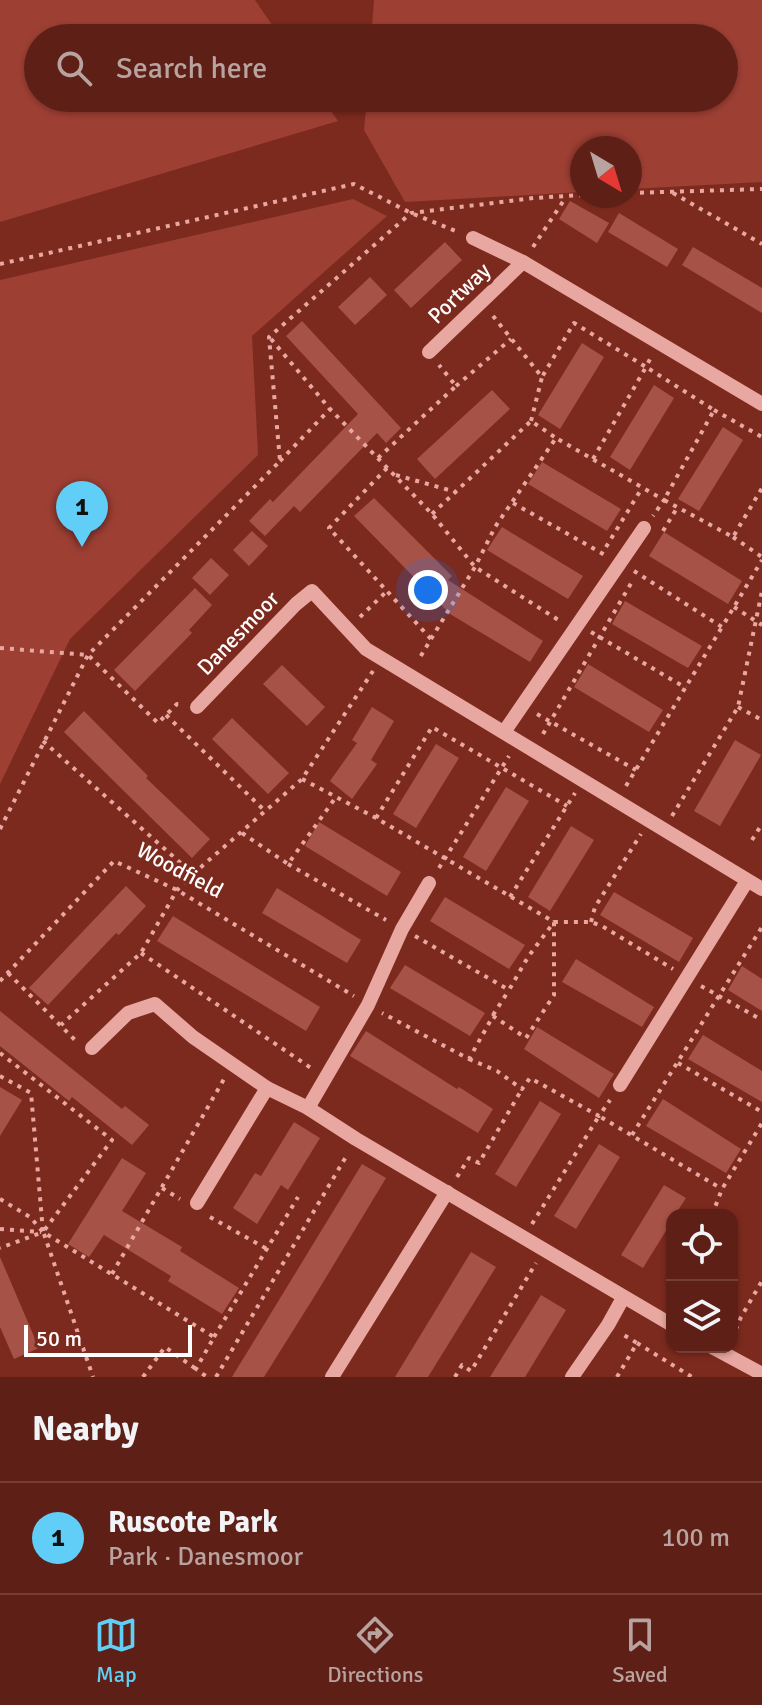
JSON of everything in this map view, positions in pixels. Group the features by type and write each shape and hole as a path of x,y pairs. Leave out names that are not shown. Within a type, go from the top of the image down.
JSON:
{"street":[{"name":"Portway","path":"473,238 523,262 762,404"},
{"name":"Portway","path":"429,352 523,262"},
{"path":"504,732 644,528"},
{"name":"Danesmoor","path":"200,704 312,591 366,649 762,889"},
{"path":"620,1085 747,881"},
{"path":"308,1108 368,1005 402,929 429,883"},
{"path":"92,1048 128,1013 155,1004 193,1037 267,1088 308,1108 666,1322"},
{"path":"197,1203 267,1088"},
{"path":"332,1377 447,1192"},
{"path":"572,1377 623,1298"},
{"path":"723,1353 762,1374"}],"path":[{"path":"0,264 354,184 411,213 473,238"},
{"path":"642,192 762,189"},
{"path":"671,191 762,244"},
{"path":"523,262 567,196"},
{"path":"269,337 411,213 570,196"},
{"path":"482,302 542,377"},
{"path":"432,514 531,421 542,377 574,323 762,437"},
{"path":"269,337 330,409 432,514 475,567 686,688"},
{"path":"269,337 280,461"},
{"path":"378,458 511,339"},
{"path":"593,459 659,343"},
{"name":"Portway","path":"429,352 456,386"},
{"path":"0,829 88,655 330,409"},
{"path":"644,528 664,500 714,410"},
{"path":"531,421 642,488 733,537 762,558 617,802"},
{"path":"409,675 475,567 495,527 556,438"},
{"path":"387,468 329,528 431,639"},
{"path":"393,474 456,492"},
{"path":"604,551 642,488"},
{"path":"733,537 762,488"},
{"path":"513,503 637,573 722,627"},
{"path":"661,534 677,507"},
{"path":"533,750 645,560"},
{"path":"347,628 387,591"},
{"path":"663,830 738,707 762,591"},
{"path":"734,607 762,625"},
{"path":"0,648 88,655 158,723 177,704 200,704"},
{"path":"61,1025 141,953 177,890 302,779 380,657"},
{"path":"522,706 636,770"},
{"path":"738,707 762,720"},
{"path":"166,715 265,811"},
{"path":"376,818 432,727 567,806"},
{"path":"43,741 193,874"},
{"path":"444,859 518,741"},
{"path":"302,779 376,818 554,922 591,922 602,926 762,1020"},
{"path":"510,897 582,781"},
{"path":"288,864 336,797"},
{"path":"591,922 595,907 648,822"},
{"path":"752,840 762,824"},
{"path":"242,832 288,864 509,990"},
{"name":"Woodfield","path":"0,981 114,861 177,890 368,1005"},
{"path":"469,1059 528,957 554,922"},
{"path":"493,1016 526,1038 554,995 554,922"},
{"path":"632,1135 762,927"},
{"path":"141,953 295,1055 325,1079"},
{"path":"8,973 88,1052 92,1048"},
{"path":"368,1005 497,1071 522,1089"},
{"path":"0,1053 112,1140 43,1232 0,1248"},
{"path":"678,1063 762,1112"},
{"path":"112,1274 233,1065"},
{"path":"0,1076 31,1093 43,1232 93,1377"},
{"path":"447,1192 469,1158 479,1163 530,1078 722,1189"},
{"path":"523,1238 620,1085"},
{"path":"714,1209 722,1189 762,1123"},
{"path":"216,1377 356,1139"},
{"path":"196,1369 298,1197"},
{"path":"0,1199 30,1217 43,1232 214,1337"},
{"path":"197,1203 196,1209 267,1249"},
{"path":"0,1229 43,1232"},
{"path":"455,1377 462,1365 471,1371 544,1251"},
{"path":"738,1324 762,1281"},
{"path":"608,1325 692,1377"},
{"path":"617,1377 637,1343"},
{"path":"143,1377 165,1347 207,1377"}],"shaded area":[{"path":"0,0 255,0 271,24 24,24 24,112 332,112 338,121 0,222"},
{"path":"374,0 762,0 762,182 642,188 642,136 570,136 570,193 405,202 364,130 366,112 738,112 738,24 372,24"},
{"path":"353,199 387,216 252,336 258,455 70,639 0,784 0,280"}],"building":[{"path":"570,201 570,208 582,208 609,223 597,243 559,219"},
{"path":"619,213 678,249 667,267 608,232"},
{"path":"445,242 462,260 411,308 394,290"},
{"path":"693,247 762,288 762,313 682,265"},
{"path":"370,277 387,295 355,325 338,307"},
{"path":"302,321 401,428 386,443 377,433 300,512 294,506 265,536 249,521 270,499 273,502 358,414 286,336"},
{"path":"582,343 604,357 560,429 538,415"},
{"path":"654,385 674,398 630,470 610,457"},
{"path":"492,390 510,409 435,479 417,459"},
{"path":"723,427 743,440 699,511 678,499"},
{"path":"542,462 621,509 607,531 528,484"},
{"path":"374,498 452,576 448,580 543,641 530,662 450,614 354,516"},
{"path":"502,527 583,576 568,599 487,550"},
{"path":"252,531 268,546 249,566 233,550"},
{"path":"664,532 742,581 728,604 649,556"},
{"path":"211,558 229,575 210,595 192,578"},
{"path":"195,588 212,605 189,630 192,633 135,691 114,670"},
{"path":"625,601 702,646 688,668 612,624"},
{"path":"588,664 663,710 649,732 574,687"},
{"path":"282,665 325,707 307,726 263,684"},
{"path":"372,707 394,721 371,760 377,764 352,799 330,781 357,743 352,740"},
{"path":"84,711 148,776 146,778 210,839 192,858 64,732"},
{"path":"232,718 289,773 268,794 212,739"},
{"path":"735,740 761,755 720,826 694,811"},
{"path":"436,744 459,758 416,828 393,814"},
{"path":"506,787 529,801 486,871 463,857"},
{"path":"319,822 401,872 387,896 305,846"},
{"path":"571,826 594,840 550,911 528,897"},
{"path":"126,886 146,906 48,1005 29,988"},
{"path":"277,888 361,940 347,963 262,913"},
{"path":"614,892 693,938 679,962 600,915"},
{"path":"445,897 525,945 509,969 430,921"},
{"path":"173,916 320,1007 306,1031 157,941"},
{"path":"576,959 654,1007 642,1027 562,982"},
{"path":"405,965 485,1013 470,1036 390,988"},
{"path":"742,966 762,979 762,1011 728,990"},
{"path":"0,1011 122,1109 125,1106 149,1125 132,1145 72,1097 69,1101 0,1046"},
{"path":"537,1027 614,1074 599,1098 524,1049"},
{"path":"366,1031 493,1109 478,1133 350,1056"},
{"path":"703,1035 762,1071 762,1102 688,1059"},
{"path":"0,1087 22,1100 0,1136"},
{"path":"663,1099 741,1149 726,1173 646,1126"},
{"path":"540,1101 561,1114 516,1187 495,1174"},
{"path":"294,1122 320,1138 288,1190 281,1185 257,1224 233,1208 255,1173 261,1176"},
{"path":"599,1144 620,1157 576,1229 554,1216"},
{"path":"122,1158 146,1173 122,1211 182,1247 180,1251 239,1288 222,1314 168,1281 171,1276 104,1235 89,1257 68,1244"},
{"path":"362,1164 386,1178 319,1289 264,1377 232,1377"},
{"path":"664,1185 686,1198 679,1209 666,1209 666,1231 643,1268 621,1255"},
{"path":"471,1252 496,1267 428,1377 395,1377"},
{"path":"0,1257 39,1348 14,1359 0,1327"},
{"path":"541,1295 566,1310 525,1377 490,1377"}],"place":[{"name":"Ruscote Park","path":"82,547"}]}
